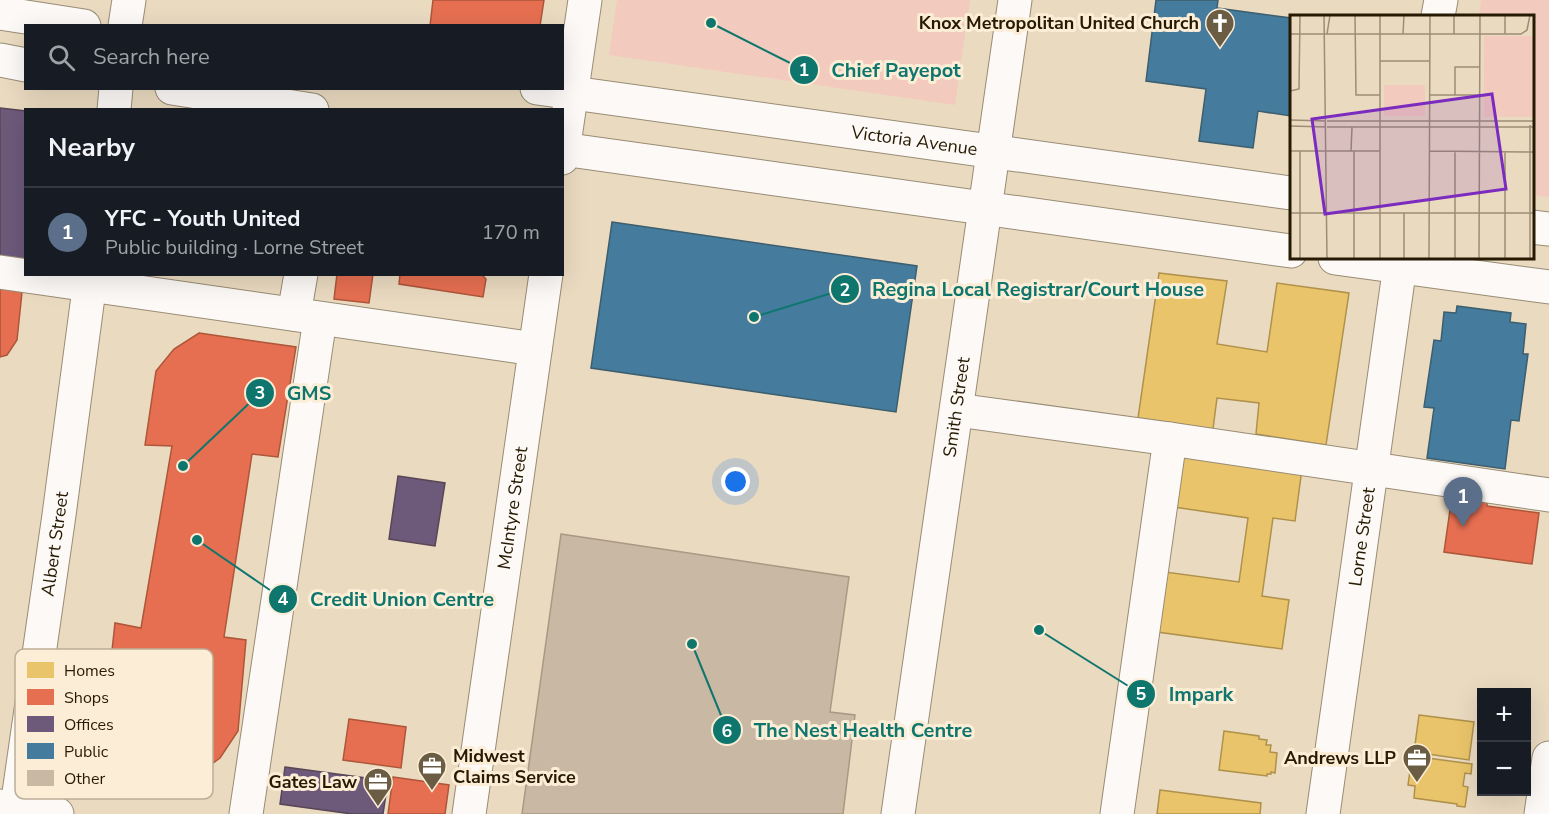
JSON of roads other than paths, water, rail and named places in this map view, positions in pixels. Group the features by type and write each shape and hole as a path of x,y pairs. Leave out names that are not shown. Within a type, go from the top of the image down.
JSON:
{"main road":[{"path":"125,24 129,0"},
{"path":"564,145 585,0"},
{"name":"Smith Street","path":"898,814 1015,0"},
{"path":"1438,15 1441,0"},
{"path":"0,13 71,24"},
{"path":"0,60 24,65"},
{"path":"114,108 116,90"},
{"path":"185,90 299,108"},
{"name":"Victoria Avenue","path":"551,90 1290,193"},
{"path":"564,152 1290,251"},
{"path":"1534,227 1549,229"},
{"path":"1361,260 1400,263 1549,287"},
{"name":"Lorne Street","path":"1323,814 1400,263"},
{"path":"0,272 24,274"},
{"path":"51,276 90,279 307,316 536,350"},
{"path":"246,814 307,316 301,276"},
{"name":"McIntyre Street","path":"469,814 546,276"},
{"name":"Albert Street","path":"37,649 54,548 90,279"},
{"path":"957,410 1549,495"},
{"path":"1117,814 1170,439"},
{"path":"1541,814 1549,758"},
{"name":"Albert Street","path":"11,810 15,786"},
{"path":"11,810 57,814"}],"place":[{"name":"Chief Payepot","path":"711,23"},
{"name":"Knox Metropolitan United Church","path":"1220,48"},
{"name":"Regina Local Registrar/Court House","path":"754,317"},
{"name":"GMS","path":"183,466"},
{"name":"YFC - Youth United","path":"1463,527"},
{"name":"Credit Union Centre","path":"197,540"},
{"name":"Impark","path":"1039,630"},
{"name":"The Nest Health Centre","path":"692,644"},
{"name":"Andrews LLP","path":"1417,784"},
{"name":"Midwest Claims Service","path":"432,792"},
{"name":"Gates Law","path":"378,808"}]}
